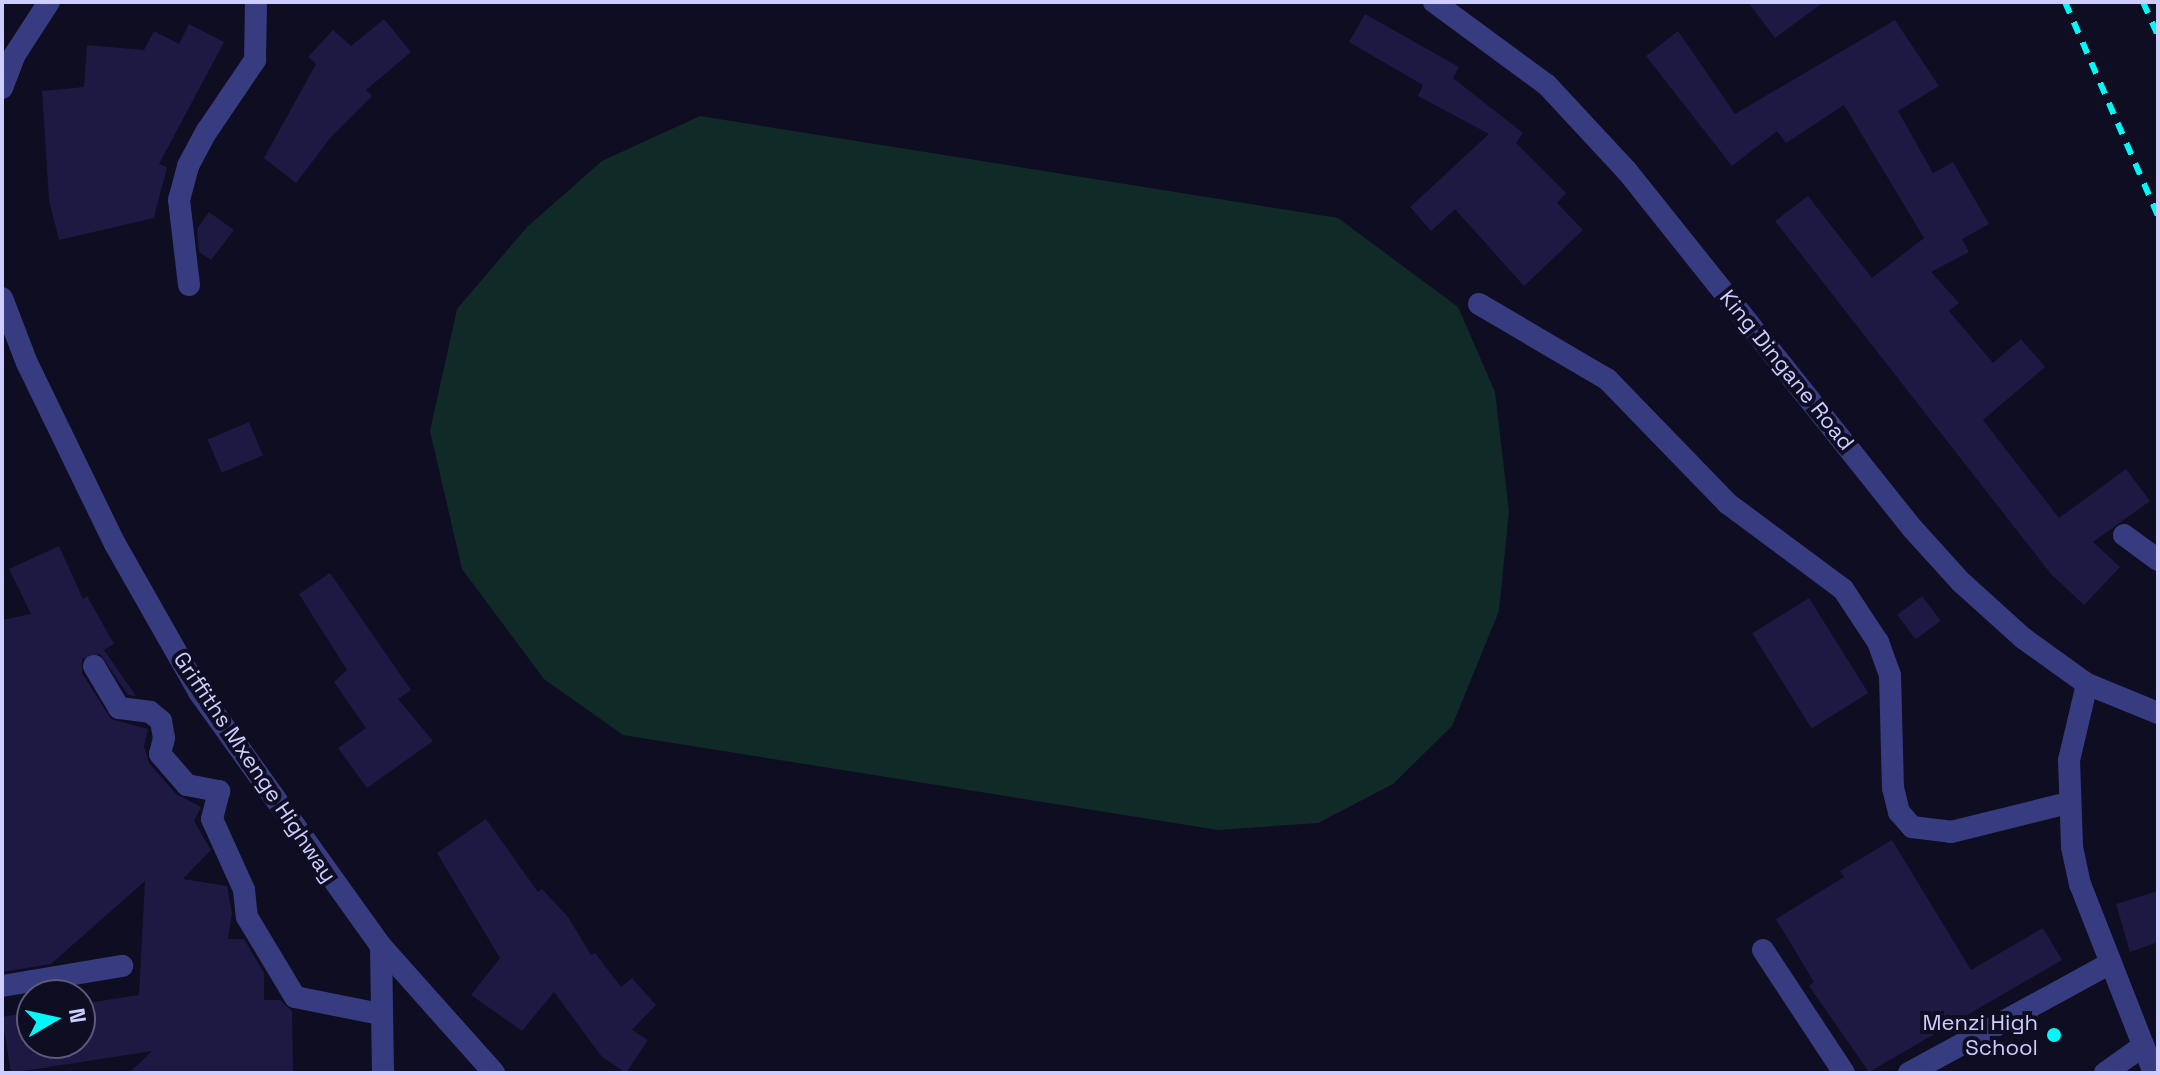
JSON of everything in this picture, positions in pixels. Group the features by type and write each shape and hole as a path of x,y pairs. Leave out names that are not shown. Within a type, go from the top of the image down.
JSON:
{"street":[{"path":"2,88 14,56 49,2"},
{"path":"189,285 179,200 188,166 207,131 255,60 256,2"},
{"name":"King Dingane Road","path":"1434,2 1557,96 1627,171 1912,528 2023,638 2087,684 2158,713"},
{"name":"Griffiths Mxenge Highway","path":"2,298 27,363 115,544 199,692 381,946 494,1073"},
{"path":"1479,304 1607,379 1727,503 1843,589 1878,642 1890,675 1893,788 1899,812 1912,827 1951,832 2068,803"},
{"path":"2124,535 2158,560"},
{"path":"94,666 119,708 150,712 161,721 164,738 160,754 187,785 219,791 212,819 244,890 247,917 295,997 380,1014"},
{"path":"2087,684 2069,760 2068,803 2080,884 2154,1073"},
{"path":"381,946 383,1073"},
{"path":"1763,950 1844,1073"},
{"path":"1909,1073 2111,963"},
{"path":"2,986 122,966"},
{"path":"2105,1073 2143,1046"}],"green space":[{"path":"700,116 1338,218 1458,307 1495,392 1509,511 1499,611 1452,726 1393,784 1318,823 1218,830 623,735 544,679 462,569 430,431 457,309 527,227 602,161"}],"building":[{"path":"1748,2 1824,2 1775,38"},
{"path":"1365,14 1459,67 1453,78 1523,133 1516,143 1566,193 1557,203 1583,230 1524,286 1455,209 1431,231 1410,207 1489,134 1418,96 1423,85 1349,42"},
{"path":"384,19 411,52 366,90 372,96 331,137 296,183 264,158 316,64 308,57 333,30 351,46"},
{"path":"1895,20 1939,86 1898,111 1933,173 1953,162 1989,224 1962,239 1969,252 1931,272 1959,303 1949,311 1993,363 2021,339 2045,367 1983,420 2059,518 2126,469 2150,501 2093,542 2120,567 2084,605 2051,574 1775,221 1808,196 1872,278 1924,238 1844,105 1786,143 1777,131 1732,166 1646,56 1678,31 1735,114"},
{"path":"189,24 224,42 159,164 167,167 154,218 59,240 49,200 42,91 84,87 87,45 144,50 154,31 179,44"},
{"path":"209,212 234,230 211,260 199,252 197,229"},
{"path":"249,422 263,455 222,473 208,440"},
{"path":"59,546 83,599 87,596 114,644 104,650 136,696 128,695 100,654 82,659 82,673 111,719 148,729 144,746 149,763 176,794 201,807 194,821 211,850 183,879 227,886 232,913 228,939 244,939 264,973 264,1000 280,1000 292,1011 293,1073 129,1073 152,1051 11,1073 2,1017 16,1015 16,1059 96,1059 96,1002 139,995 145,881 51,964 2,972 2,620 31,614 9,569"},
{"path":"330,573 411,690 398,699 433,741 367,788 338,748 366,728 334,682 347,670 299,594"},
{"path":"1922,596 1941,621 1916,639 1897,615"},
{"path":"1809,598 1868,693 1812,728 1752,634"},
{"path":"486,819 538,892 542,889 568,917 591,955 595,953 621,987 632,978 656,1005 632,1030 648,1040 626,1073 602,1057 554,992 522,1031 471,995 500,958 437,853"},
{"path":"1892,840 1971,970 2043,928 2062,960 1869,1072 1809,986 1814,982 1776,919 1844,877 1840,871"},
{"path":"2158,891 2158,942 2130,952 2116,904"}],"railway":[{"path":"2065,2 2158,216"},
{"path":"2143,2 2158,35"}],"place":[{"name":"Menzi High School","path":"2054,1035"}]}
